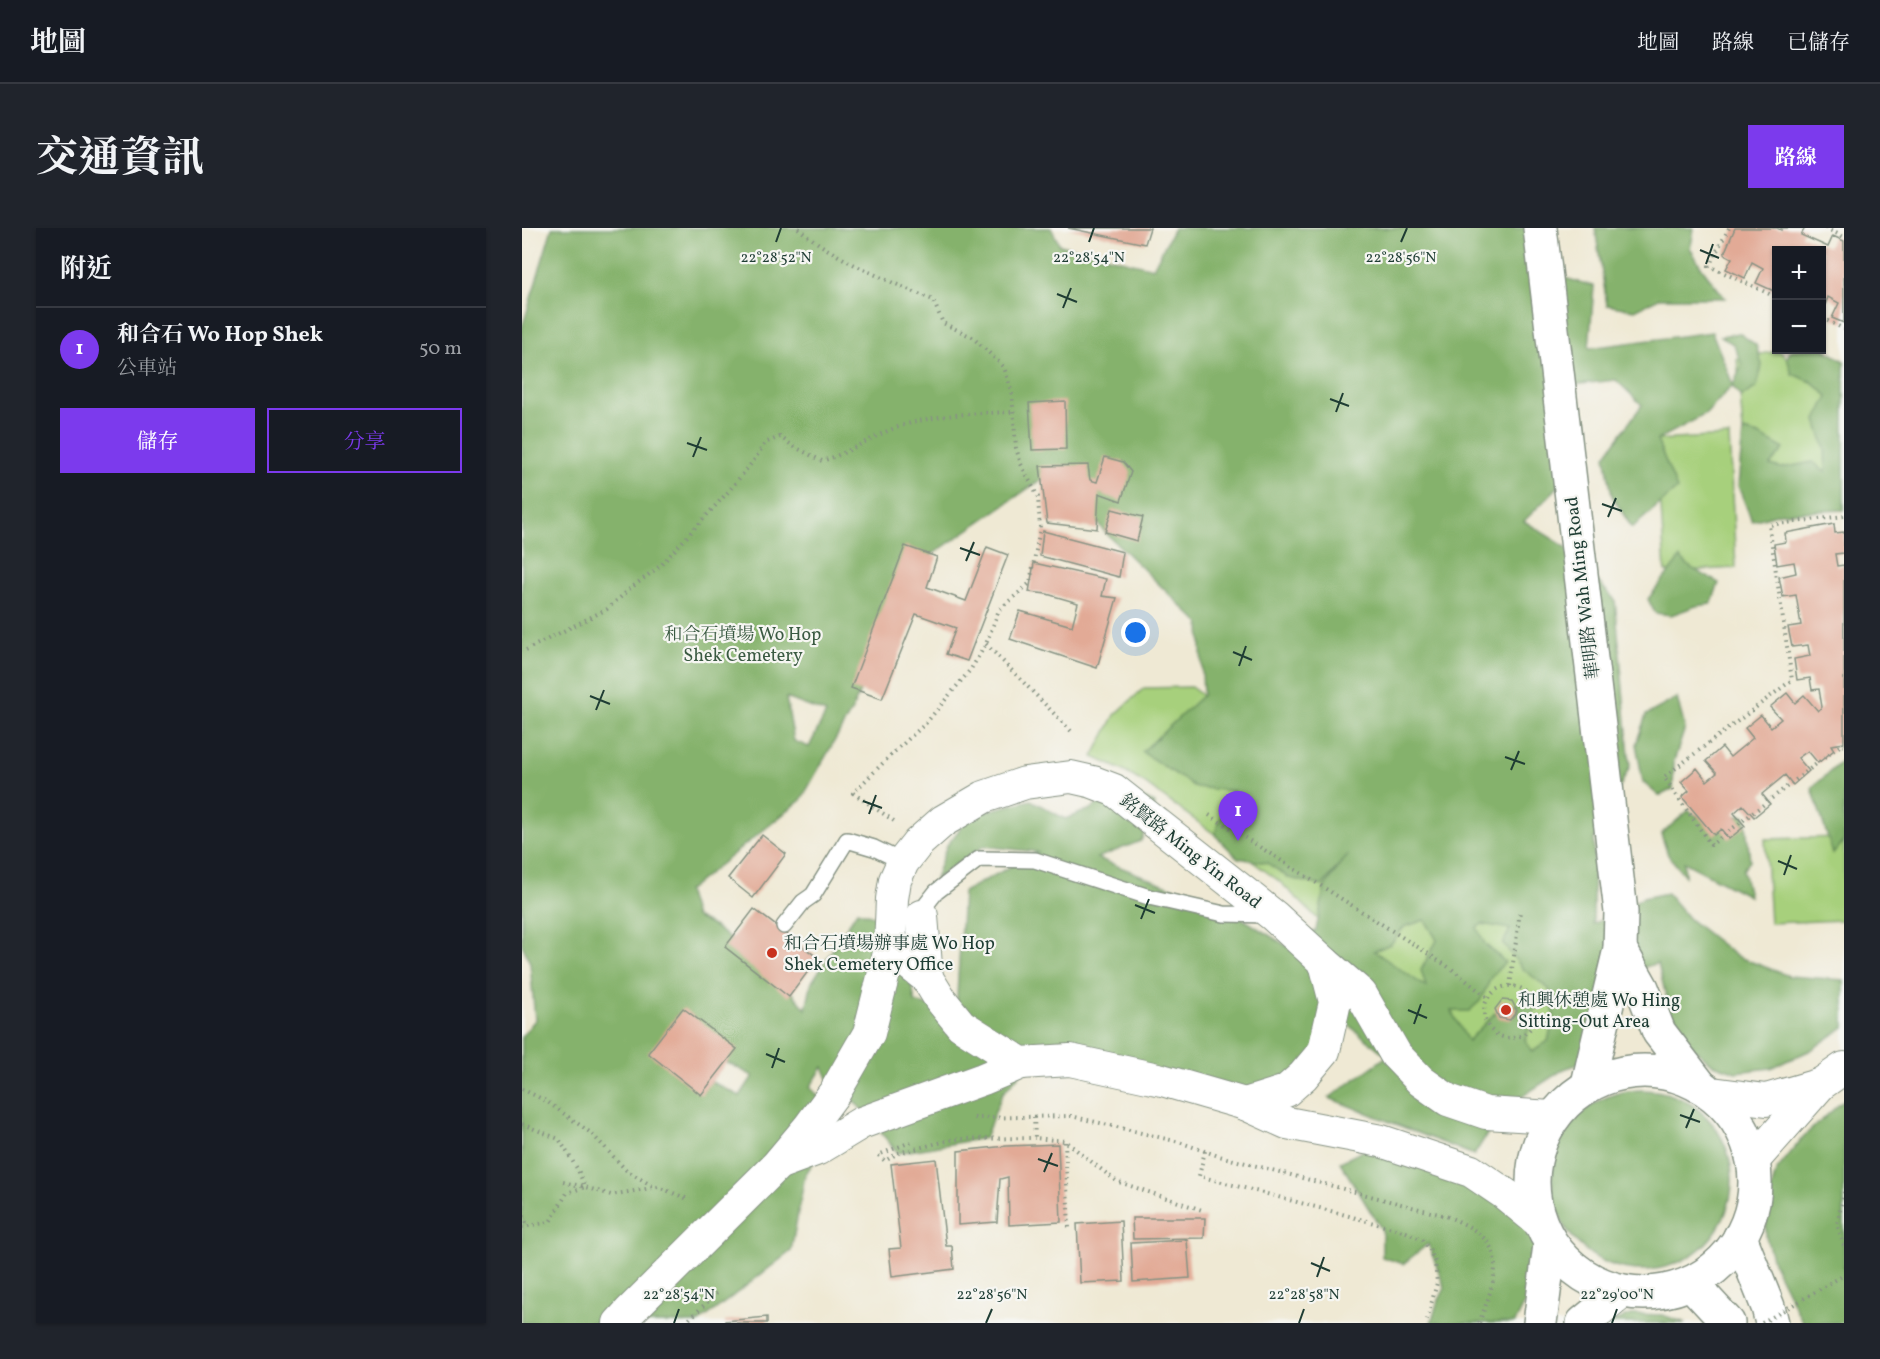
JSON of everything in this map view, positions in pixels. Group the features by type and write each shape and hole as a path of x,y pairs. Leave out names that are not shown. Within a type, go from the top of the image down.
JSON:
{"street":[{"name":"華明路 Wah Ming Road","path":"1540,228 1621,912 1620,949 1588,1084"},
{"name":"銘賢路 Ming Yin Road","path":"1021,1063 961,1025 940,999 903,930 892,899 895,880 903,862 918,843 943,821 984,797 1025,783 1071,777 1114,790 1274,916 1361,994 1396,1055 1421,1081 1448,1100 1486,1113 1552,1117"},
{"name":"銘賢路 Ming Yin Road","path":"903,930 927,978"},
{"name":"銘賢路 Ming Yin Road","path":"619,1323 777,1165 835,1092 868,1033 903,930"},
{"path":"1620,949 1642,988 1659,1032 1705,1089 1730,1111 1740,1126 1753,1161 1755,1186 1751,1209 1740,1237 1719,1264 1691,1283 1669,1291 1645,1294 1621,1292 1588,1280 1561,1258 1544,1233 1532,1192 1542,1140 1552,1117 1588,1084 1610,1075 1632,1070 1655,1070 1677,1075 1705,1089 1766,1100 1833,1076"},
{"path":"1245,1104 1286,1091 1303,1076 1324,1051 1335,1002 1325,963"},
{"name":"銘賢路 Ming Yin Road","path":"777,1165 818,1149 861,1123 1021,1063 1070,1060 1162,1080 1245,1104 1287,1123 1381,1141 1471,1171 1505,1194 1544,1233"},
{"path":"1753,1161 1833,1076"},
{"path":"1540,1323 1544,1233"},
{"path":"1740,1237 1768,1306 1772,1323"},
{"path":"1691,1283 1728,1323"},
{"path":"1583,1323 1621,1292"}],"lane":[{"path":"784,926 803,902 813,895 847,840 874,848 903,862"},
{"path":"903,930 936,892 979,859 1035,860 1149,897 1224,914 1274,916"}],"path":[{"path":"798,228 862,269 933,300 943,323 972,337 1004,367 1012,393 1016,448 1021,464 1038,497 1040,528 1030,583 999,610 986,644 971,669 926,723 853,793 895,822"},
{"path":"1729,228 1709,266 1772,295"},
{"path":"1825,228 1844,237"},
{"path":"1826,320 1844,329"},
{"path":"526,650 607,609 660,566 728,492 765,443 780,437 822,461 837,457 868,439 900,426 972,413 1014,412"},
{"path":"1844,516 1769,525 1792,680 1664,777 1711,845 1841,745 1844,746"},
{"path":"986,644 1072,732"},
{"path":"1209,815 1453,970 1488,998"},
{"path":"1510,986 1520,911"},
{"path":"1501,987 1518,987 1526,991 1536,1006 1534,1022 1530,1029 1515,1037 1506,1037 1491,1030 1484,1015 1484,1006 1488,998 1501,987"},
{"path":"522,1089 546,1101 591,1133 626,1170 654,1188"},
{"path":"970,1118 1071,1116 1179,1142 1219,1156 1446,1216 1466,1224 1479,1232 1490,1246 1496,1270 1493,1286 1479,1323"},
{"path":"1034,1117 1035,1138"},
{"path":"522,1124 559,1139 578,1170 585,1187"},
{"path":"919,1139 878,1155 885,1161 898,1153 955,1139 1035,1138 1065,1141 1116,1181 1202,1210"},
{"path":"1065,1141 1069,1228"},
{"path":"1205,1151 1200,1176 1406,1232 1422,1240 1430,1250 1435,1262 1437,1283 1426,1323"},
{"path":"563,1182 611,1195 658,1187 688,1199"},
{"path":"522,1210 524,1226 550,1222 567,1193 585,1187"},
{"path":"1844,1192 1837,1224 1844,1246"},
{"path":"1762,1323 1844,1275"},
{"path":"685,1323 719,1291"}],"green space":[{"name":"和合石墳場 Wo Hop Shek Cemetery","path":"552,228 1051,228 1060,245 1153,268 1174,228 1539,228 1546,273 1594,286 1589,348 1712,332 1733,385 1742,365 1734,345 1721,336 1739,333 1756,345 1762,365 1757,387 1741,397 1732,386 1706,414 1657,440 1677,489 1632,528 1612,496 1605,456 1642,405 1616,380 1554,387 1570,475 1524,521 1566,547 1615,600 1630,766 1594,839 1593,924 1643,898 1667,893 1689,919 1736,956 1789,976 1844,980 1844,1027 1811,1050 1771,1068 1736,1072 1711,1063 1685,1040 1671,1018 1658,963 1622,974 1588,1061 1564,1069 1503,1109 1474,1155 1329,1098 1387,1056 1336,1015 1303,1076 1242,1090 1153,1072 1046,1045 1002,1094 985,1138 898,1153 856,1103 828,1078 823,1067 810,1087 840,1120 805,1175 791,1251 698,1323 522,1323 522,1036 535,1020 530,963 522,944 522,328","holes":["1055,470 1105,532 1200,624 1203,695 1142,752 1195,787 1233,791 1224,807 1215,835 1238,858 1267,863 1289,878 1322,886 1348,854 1325,886 1316,930 1290,948 1227,909 1097,858 1141,841 1155,803 1120,788 1091,809 1065,819 1031,800 971,815 947,845 935,879 984,846 1038,852 963,892 956,1013 915,1002 907,955 894,922 857,911 812,982 806,1009 776,973 713,926 695,917 687,891 801,800 853,708 898,597 917,565","786,698 826,713 809,747 794,741","1425,920 1437,940 1421,970 1426,987 1374,951 1391,944 1404,927","1482,924 1510,929 1503,944 1523,969 1549,989 1554,1015 1548,1041 1532,1052 1525,1040 1536,1006 1536,997 1495,1013 1468,1041 1451,1011 1469,1011 1480,1001 1492,976 1505,962 1485,944 1477,928","702,1049 753,1076 740,1096 696,1074"]},
{"path":"1595,228 1694,228 1690,248 1725,298 1659,298 1635,310 1607,305"},
{"path":"1826,350 1844,361 1844,510 1780,513 1752,521 1738,486 1743,431 1759,435 1784,449 1770,465 1781,468 1813,462 1826,472 1825,449 1816,420 1828,396 1812,382 1792,374 1787,358 1789,354 1826,354"},
{"path":"1772,352 1772,354 1782,354 1828,396 1832,472 1747,480 1737,358"},
{"path":"1729,436 1736,568 1665,572 1657,440"},
{"path":"1680,558 1691,568 1719,583 1711,604 1696,606 1671,615 1655,613 1648,599"},
{"path":"1191,687 1329,790 1593,846 1547,1061 1479,1060 1362,962 1279,881 1144,783 1093,757 1115,715 1144,688"},
{"path":"1677,698 1685,728 1674,761 1673,789 1659,796 1643,782 1636,744 1646,715"},
{"path":"1844,759 1844,841 1833,854 1812,788"},
{"path":"1689,810 1696,816 1745,816 1750,860 1743,870 1749,896 1684,862 1685,876 1668,855 1661,834"},
{"path":"1844,837 1844,920 1770,923 1765,839"},
{"path":"1642,1090 1660,1091 1677,1097 1706,1116 1725,1145 1731,1162 1731,1198 1725,1215 1706,1244 1677,1263 1660,1269 1642,1270 1624,1269 1607,1263 1578,1244 1559,1215 1553,1198 1552,1180 1553,1162 1559,1145 1578,1116 1607,1097 1624,1091"},
{"path":"1844,1100 1844,1323 1803,1323 1774,1265 1766,1237 1766,1211 1776,1171 1804,1136"},
{"path":"1376,1128 1543,1232 1552,1280 1524,1305 1515,1323 1431,1323 1445,1288 1428,1244 1403,1264 1382,1257 1382,1230 1340,1162 1363,1151"},
{"path":"1634,1314 1662,1315 1686,1323 1607,1323"}],"building":[{"path":"1068,228 1150,228 1145,244"},
{"path":"1735,228 1777,228 1781,230 1781,228 1805,228 1801,235 1826,246 1772,246 1772,290 1756,283 1763,268 1752,262 1745,278 1726,269 1732,258 1724,254"},
{"path":"1833,236 1844,241 1844,323 1832,318 1839,303 1828,297 1826,302 1826,246 1828,247"},
{"path":"1065,401 1066,449 1032,450 1029,403"},
{"path":"1105,457 1123,462 1131,472 1121,501 1099,493 1097,529 1047,523 1040,466 1088,465 1090,480 1097,482"},
{"path":"1112,509 1143,517 1137,541 1105,532"},
{"path":"1834,524 1835,533 1844,532 1844,553 1835,554 1837,566 1844,565 1844,743 1831,745 1834,750 1818,763 1808,751 1798,758 1809,771 1793,785 1785,775 1762,794 1770,804 1754,817 1743,805 1734,813 1745,826 1729,839 1721,829 1714,835 1682,797 1689,791 1681,782 1697,768 1707,781 1717,773 1706,761 1722,747 1730,757 1753,738 1745,728 1761,715 1771,727 1781,719 1770,707 1787,693 1795,703 1804,695 1818,711 1822,707 1819,689 1812,690 1810,678 1797,680 1794,659 1810,656 1808,645 1792,647 1788,627 1801,625 1796,595 1783,597 1779,577 1796,573 1794,562 1777,565 1774,544 1786,542 1785,533"},
{"path":"1043,531 1123,552 1119,577 1040,556"},
{"path":"905,546 937,557 927,587 966,601 987,547 1008,555 967,661 946,654 956,628 916,614 882,699 851,688"},
{"path":"1034,563 1106,579 1102,596 1117,598 1097,668 1010,639 1020,611 1072,626 1078,603 1047,594 1029,592"},
{"path":"762,835 786,854 753,898 728,878"},
{"name":"和合石墳場辦事處 Wo Hop Shek Cemetery Office","path":"754,909 818,958 789,997 725,947"},
{"name":"和興休憩處 Wo Hing Sitting-Out Area","path":"1502,1000 1512,1001 1517,1011 1510,1020 1499,1018 1495,1009"},
{"path":"683,1008 737,1049 701,1095 648,1053"},
{"path":"1058,1144 1061,1222 1009,1225 1008,1177 1000,1179 997,1222 958,1225 958,1151"},
{"path":"936,1159 946,1246 952,1246 954,1269 892,1277 889,1249 901,1248 891,1164"},
{"path":"1132,1218 1205,1218 1204,1238 1133,1239"},
{"path":"1121,1221 1124,1281 1080,1283 1077,1224"},
{"path":"1187,1240 1190,1278 1133,1282 1131,1243"},
{"path":"767,1317 767,1323 725,1323 725,1321"}],"place":[{"name":"和合石 Wo Hop Shek","path":"1238,841"},
{"name":"和合石墳場辦事處 Wo Hop Shek Cemetery Office","path":"772,953"},
{"name":"和興休憩處 Wo Hing Sitting-Out Area","path":"1506,1010"}]}
